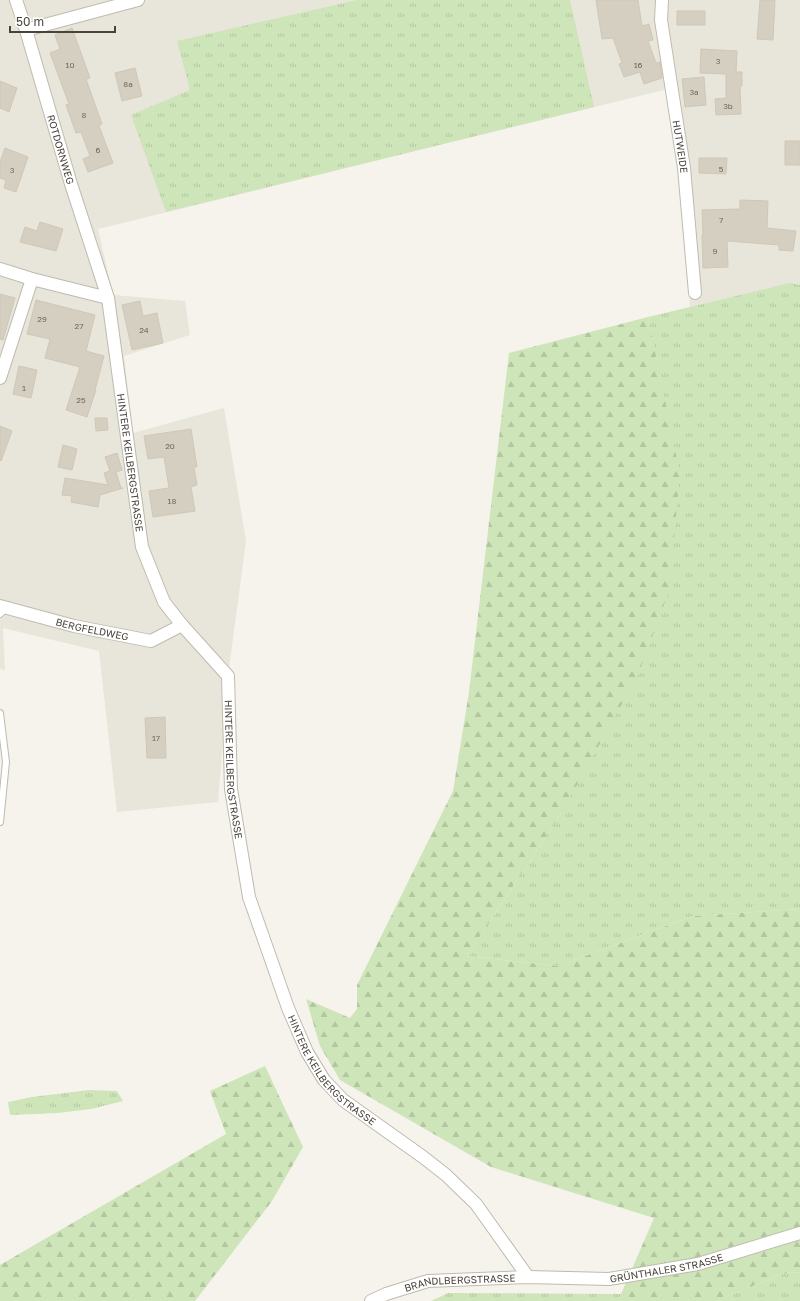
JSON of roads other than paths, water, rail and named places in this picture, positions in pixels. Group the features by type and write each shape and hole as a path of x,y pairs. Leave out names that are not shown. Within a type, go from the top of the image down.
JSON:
{"street":[{"name":"ROTDORNWEG","path":"16,0 71,184 108,298"},
{"path":"26,30 138,0"},
{"name":"HUTWEIDE","path":"662,0 661,20 684,168 695,293"},
{"path":"0,269 32,279 108,298"},
{"path":"0,378 32,279"},
{"name":"HINTERE KEILBERGSTRASSE","path":"108,298 142,547 164,602 182,625 228,676 231,789 249,897 288,1008 306,1052 324,1080 343,1100 423,1157 446,1175 476,1204 528,1277"},
{"name":"BERGFELDWEG","path":"2,610 151,641 182,625"},
{"name":"GRÜNTHALER STRASSE","path":"528,1277 609,1279 698,1264 800,1232"},
{"name":"BRANDLBERGSTRASSE","path":"371,1301 386,1294 428,1281 528,1277"}],"lane":[{"path":"0,713 6,762 0,822"}]}
